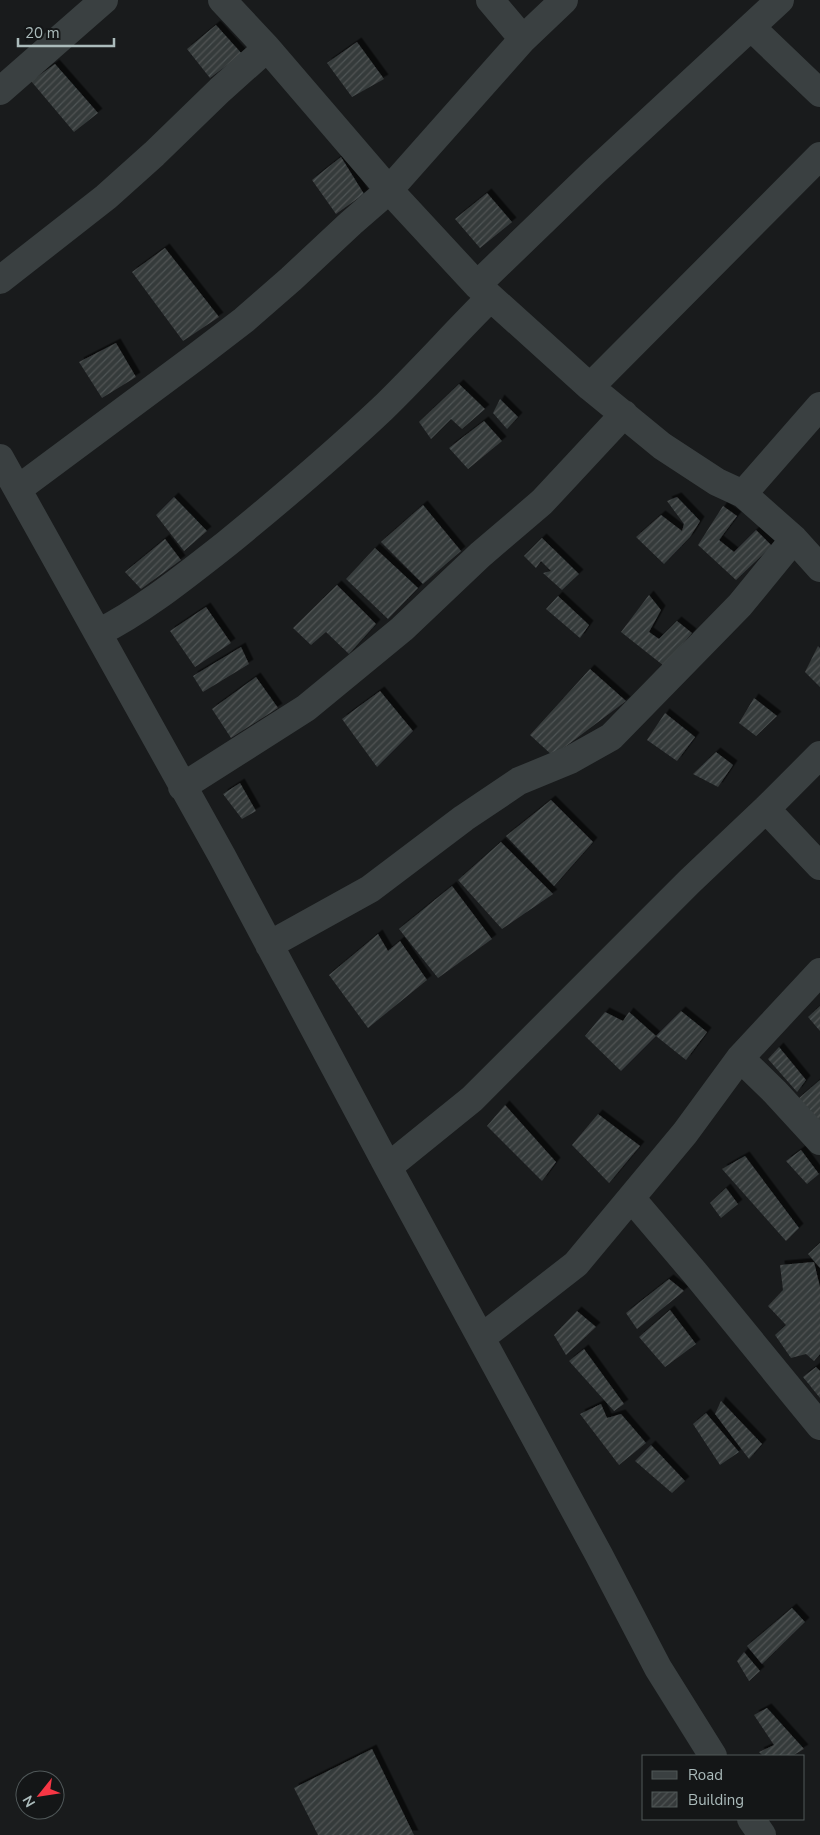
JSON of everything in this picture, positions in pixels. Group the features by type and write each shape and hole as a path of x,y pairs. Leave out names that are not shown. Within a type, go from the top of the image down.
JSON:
{"street":[{"path":"0,91 104,0"},
{"path":"222,0 267,48 389,190 484,291 590,387 662,446 717,482 743,494 794,539 820,568"},
{"path":"490,0 523,39"},
{"path":"18,489 244,320 389,190 523,39 564,0"},
{"path":"98,633 127,619 160,597 323,463 383,407 484,291 594,172 780,0"},
{"path":"751,26 820,93"},
{"path":"0,280 106,197 267,48"},
{"path":"590,387 820,156"},
{"path":"743,494 820,406"},
{"path":"182,786 306,708 402,629 480,555 542,502 624,414"},
{"path":"0,458 222,856 388,1167 599,1554 658,1668 712,1755"},
{"path":"269,945 370,889 464,818 519,781 570,760 610,738 740,605 794,539"},
{"path":"388,1167 472,1098 690,881 820,755"},
{"path":"766,809 820,866"},
{"path":"481,1338 576,1264 685,1133 740,1058 820,972"},
{"path":"740,1058 775,1092 820,1141"},
{"path":"632,1199 820,1426"},
{"path":"753,1820 762,1835"}],"building":[{"path":"216,25 242,54 210,78 187,49"},
{"path":"357,42 384,79 352,97 327,63"},
{"path":"55,64 98,113 74,132 31,81"},
{"path":"341,157 364,194 336,214 312,180"},
{"path":"487,193 512,222 480,248 455,219"},
{"path":"165,248 219,317 183,341 132,272"},
{"path":"116,343 136,377 102,398 79,362"},
{"path":"459,384 485,409 462,429 451,419 431,439 419,422"},
{"path":"500,399 518,417 507,429 493,413"},
{"path":"484,421 502,441 468,469 449,448"},
{"path":"174,497 207,531 184,551 156,515"},
{"path":"677,497 700,521 690,537 664,564 636,537 661,515 682,531 684,524 667,501"},
{"path":"423,505 461,551 423,584 381,542"},
{"path":"723,506 737,516 719,540 734,552 756,530 772,546 736,580 698,545"},
{"path":"542,538 579,574 562,590 543,573 551,571 541,561 536,568 524,556"},
{"path":"165,539 181,560 141,589 125,572"},
{"path":"375,548 418,588 388,619 346,579"},
{"path":"337,585 376,624 349,654 326,632 311,645 293,628"},
{"path":"649,595 661,610 649,632 659,639 677,621 692,633 664,666 621,632"},
{"path":"558,596 589,625 580,638 546,609"},
{"path":"206,607 231,643 195,667 170,631"},
{"path":"818,646 820,648 820,687 805,672"},
{"path":"241,647 249,664 203,692 193,676"},
{"path":"590,669 626,701 553,756 530,735"},
{"path":"256,677 278,708 231,738 212,709"},
{"path":"380,691 413,731 377,767 342,719"},
{"path":"754,698 777,716 756,736 739,723"},
{"path":"665,713 695,737 677,761 647,740"},
{"path":"716,752 733,765 718,787 693,774"},
{"path":"240,783 256,811 242,819 223,794"},
{"path":"551,800 593,842 554,886 506,836"},
{"path":"501,842 553,894 502,929 458,880"},
{"path":"452,886 492,939 438,978 399,929"},
{"path":"378,934 388,951 400,941 427,980 368,1028 329,975"},
{"path":"820,1006 820,1031 808,1017"},
{"path":"681,1011 707,1032 686,1060 656,1036"},
{"path":"605,1012 623,1021 629,1012 656,1036 621,1071 585,1036"},
{"path":"779,1047 806,1080 797,1092 768,1059"},
{"path":"820,1080 820,1123 798,1099"},
{"path":"505,1105 556,1162 542,1181 487,1126"},
{"path":"598,1114 640,1146 609,1183 572,1145"},
{"path":"801,1150 819,1174 807,1184 786,1161"},
{"path":"745,1156 799,1228 786,1241 722,1169"},
{"path":"726,1188 738,1204 721,1218 710,1203"},
{"path":"820,1243 820,1268 808,1254"},
{"path":"814,1262 820,1287 820,1354 814,1361 806,1354 791,1358 775,1335 786,1325 768,1306 783,1290 780,1265"},
{"path":"669,1279 684,1291 637,1329 626,1313"},
{"path":"670,1310 696,1344 665,1367 639,1337"},
{"path":"577,1311 596,1327 566,1355 554,1335"},
{"path":"584,1349 624,1404 614,1411 569,1361"},
{"path":"816,1367 820,1371 820,1398 803,1377"},
{"path":"721,1401 762,1444 749,1459 715,1414"},
{"path":"601,1404 607,1418 621,1414 646,1443 619,1465 580,1414"},
{"path":"706,1413 739,1452 720,1465 693,1424"},
{"path":"651,1445 685,1481 672,1493 635,1461"},
{"path":"792,1608 805,1622 762,1664 747,1646"},
{"path":"744,1652 760,1671 749,1681 737,1661"},
{"path":"767,1708 804,1749 794,1755 762,1755 759,1752 774,1745 754,1715"},
{"path":"372,1749 414,1835 318,1835 294,1788"}]}
